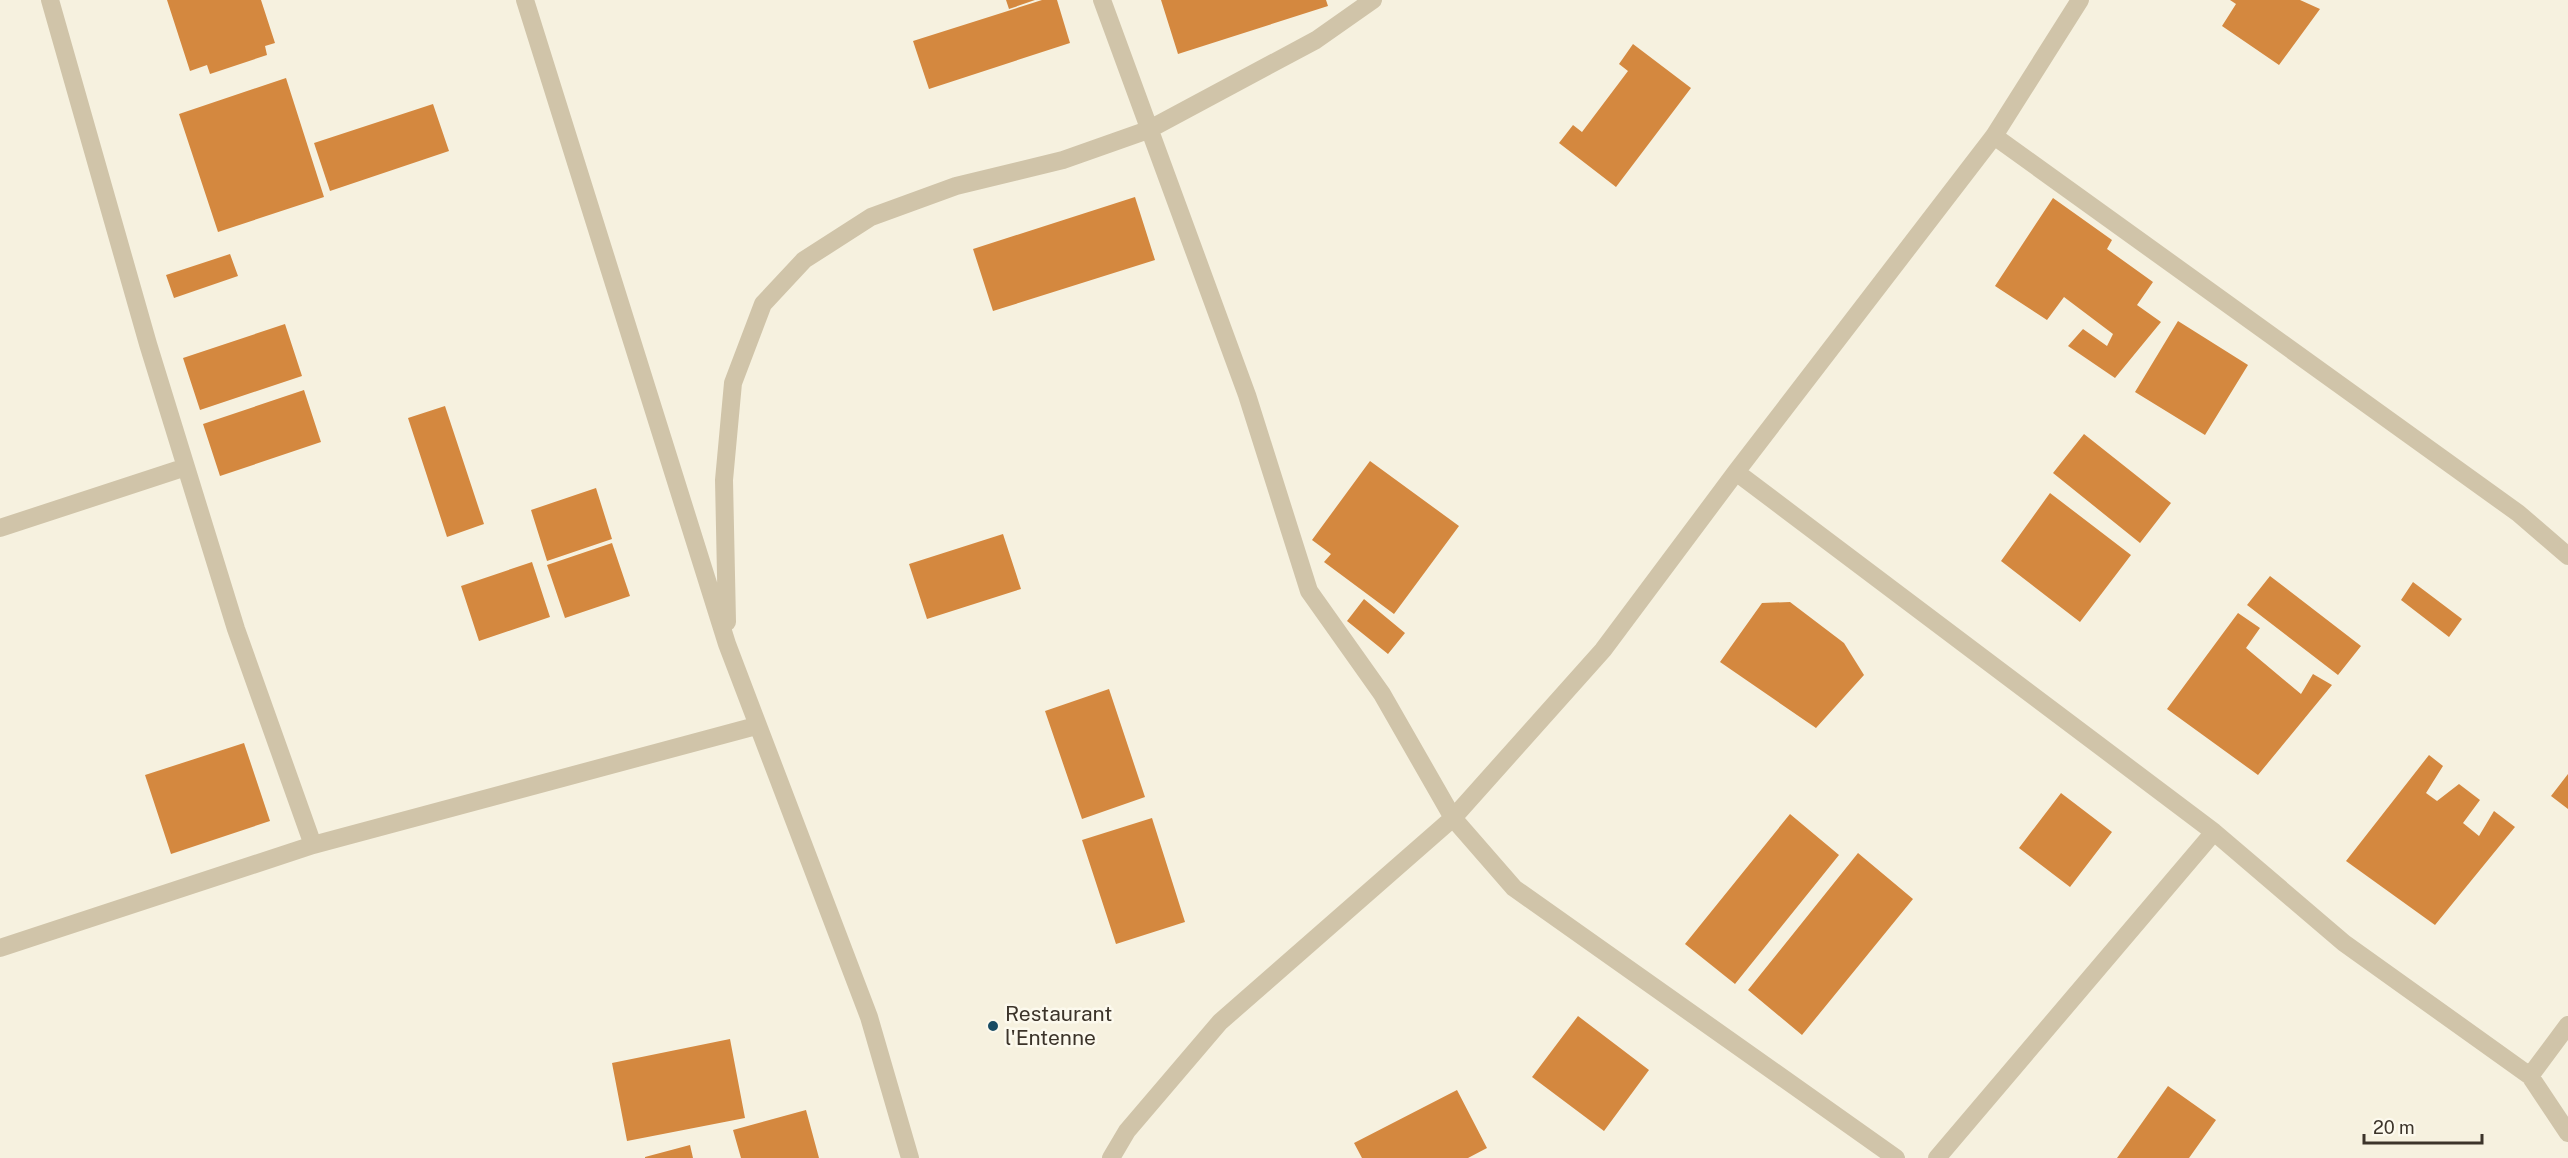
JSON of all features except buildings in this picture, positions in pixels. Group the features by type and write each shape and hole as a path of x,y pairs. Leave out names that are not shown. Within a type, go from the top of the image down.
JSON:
{"street":[{"path":"50,0 186,467 236,629 313,845"},
{"path":"525,0 728,644 756,726 869,1017 910,1158"},
{"path":"1102,0 1247,395 1309,591 1382,694 1453,818 1514,888 1896,1158"},
{"path":"728,644 724,480 733,383 763,304 804,260 871,217 956,186 1063,160 1148,130 1316,40 1373,0"},
{"path":"1111,1158 1127,1131 1220,1022 1453,818 1604,650 1736,472 1994,136 2080,0"},
{"path":"1994,136 2518,513 2568,556"},
{"path":"0,528 186,467"},
{"path":"1736,472 2214,832 2344,943 2530,1076 2568,1133"},
{"path":"0,948 313,845 756,726"},
{"path":"1937,1158 2214,832"},
{"path":"2530,1076 2568,1025"}],"place":[{"name":"Restaurant l'Entenne","path":"993,1026"}]}
